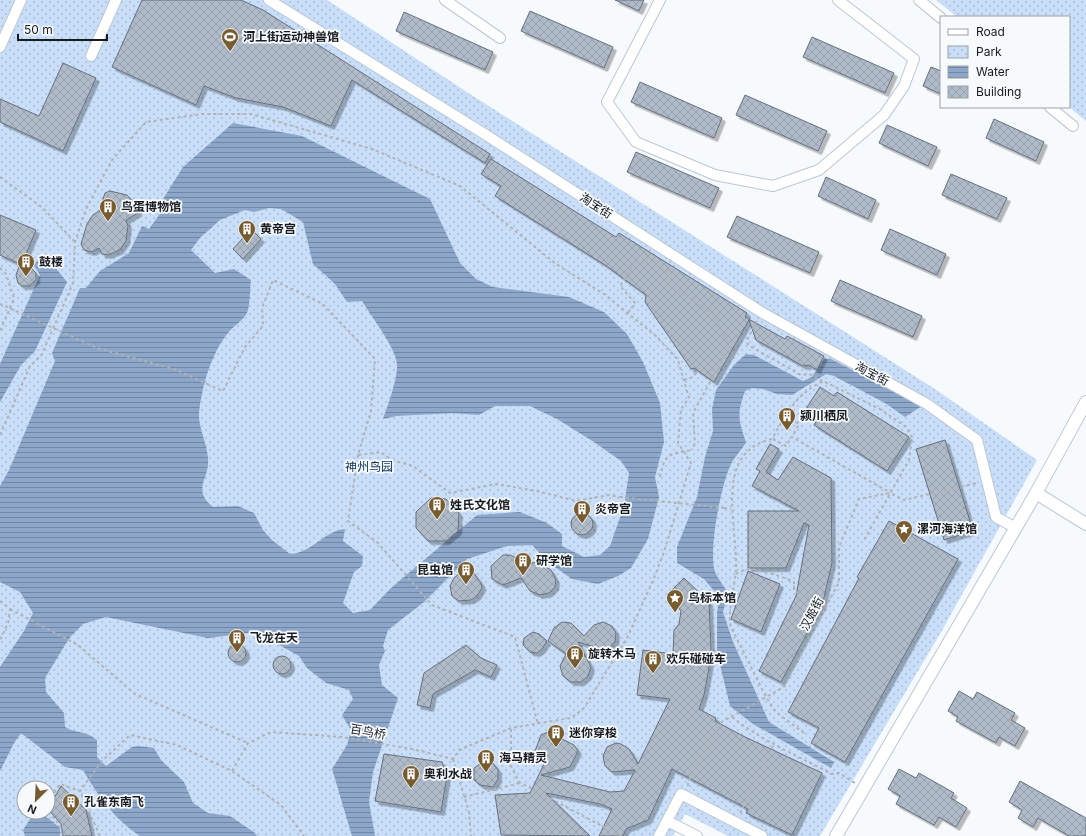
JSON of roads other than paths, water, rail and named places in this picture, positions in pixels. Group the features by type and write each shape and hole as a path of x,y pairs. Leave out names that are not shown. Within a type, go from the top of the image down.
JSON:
{"street":[{"path":"0,47 21,0"},
{"path":"91,56 116,0"},
{"name":"淘宝街","path":"269,0 483,133 761,312 927,404 976,440 996,518 1016,528"},
{"path":"445,0 500,38"},
{"path":"660,0 607,102 636,142 715,175 773,186 819,170 884,115 904,86 914,59 838,0"},
{"path":"919,0 940,17"},
{"path":"1051,108 1073,126"},
{"path":"836,836 1016,528 1086,402"},
{"path":"1036,493 1086,524"},
{"path":"659,836 681,794 762,836"},
{"path":"667,821 697,836"}],"water":[{"path":"233,123 302,136 430,199 460,263 476,279 493,287 569,297 604,312 627,334 643,362 660,403 664,442 655,477 659,497 648,539 631,568 618,576 598,584 572,579 549,563 532,545 507,546 467,559 424,602 388,630 383,646 385,651 379,665 382,685 398,698 373,772 369,802 375,836 352,836 332,769 347,745 351,730 342,715 353,699 349,690 326,683 307,668 299,656 256,632 208,638 106,617 83,624 70,637 45,678 46,692 64,713 65,727 74,731 88,734 97,740 97,757 106,766 132,747 138,746 154,748 161,760 184,782 193,803 208,813 230,816 255,833 257,836 140,836 123,823 108,807 83,770 65,767 21,733 14,743 0,771 0,667 24,631 33,613 20,592 0,582 0,486 9,470 55,361 52,353 80,288 86,288 100,271 129,253 142,226 149,229 162,211 158,207 183,167","holes":["269,208 281,209 303,222 313,264 335,284 347,302 362,301 392,349 397,364 397,370 392,392 383,419 397,416 453,413 479,415 495,406 530,406 557,419 621,461 629,473 624,506 610,546 600,555 584,557 562,546 562,534 547,523 520,512 477,515 390,589 370,610 353,613 343,603 354,572 362,566 363,556 343,541 345,529 331,534 305,550 290,554 272,540 263,530 254,513 238,506 213,507 207,501 203,495 202,489 208,465 206,447 199,418 202,392 212,360 222,341 247,313 251,280 234,269 215,273 191,250 200,238 220,220 245,210 254,212"]},
{"path":"39,259 55,267 67,282 35,351 21,365 0,402 0,364 40,275 34,265"},
{"path":"746,354 754,355 803,381 812,377 824,359 831,359 922,406 905,417 885,403 834,376 826,374 792,395 777,394 763,389 752,388 745,391 741,405 740,422 746,442 731,464 727,474 723,486 714,534 713,562 715,572 728,593 723,612 733,642 769,722 834,762 831,768 753,724 730,706 717,652 717,612 719,603 715,592 704,579 677,563 677,547 697,497 705,457 713,431 712,409 716,390 734,365"},
{"path":"29,820 50,820 60,828 60,836 25,836 23,830"}],"place":[{"name":"河上街运动神兽馆","path":"230,52"},
{"name":"鸟蛋博物馆","path":"108,222"},
{"name":"黄帝宫","path":"247,244"},
{"name":"鼓楼","path":"26,277"},
{"name":"颍川栖凤","path":"787,431"},
{"name":"姓氏文化馆","path":"437,520"},
{"name":"炎帝宫","path":"582,524"},
{"name":"漯河海洋馆","path":"904,544"},
{"name":"研学馆","path":"523,576"},
{"name":"昆虫馆","path":"466,585"},
{"name":"鸟标本馆","path":"675,613"},
{"name":"飞龙在天","path":"237,653"},
{"name":"旋转木马","path":"575,669"},
{"name":"欢乐碰碰车","path":"653,674"},
{"name":"迷你穿梭","path":"556,748"},
{"name":"海马精灵","path":"486,773"},
{"name":"奥利水战","path":"411,789"},
{"name":"孔雀东南飞","path":"71,817"}],"park label":[{"name":"神州鸟园","path":"369,467"}]}
